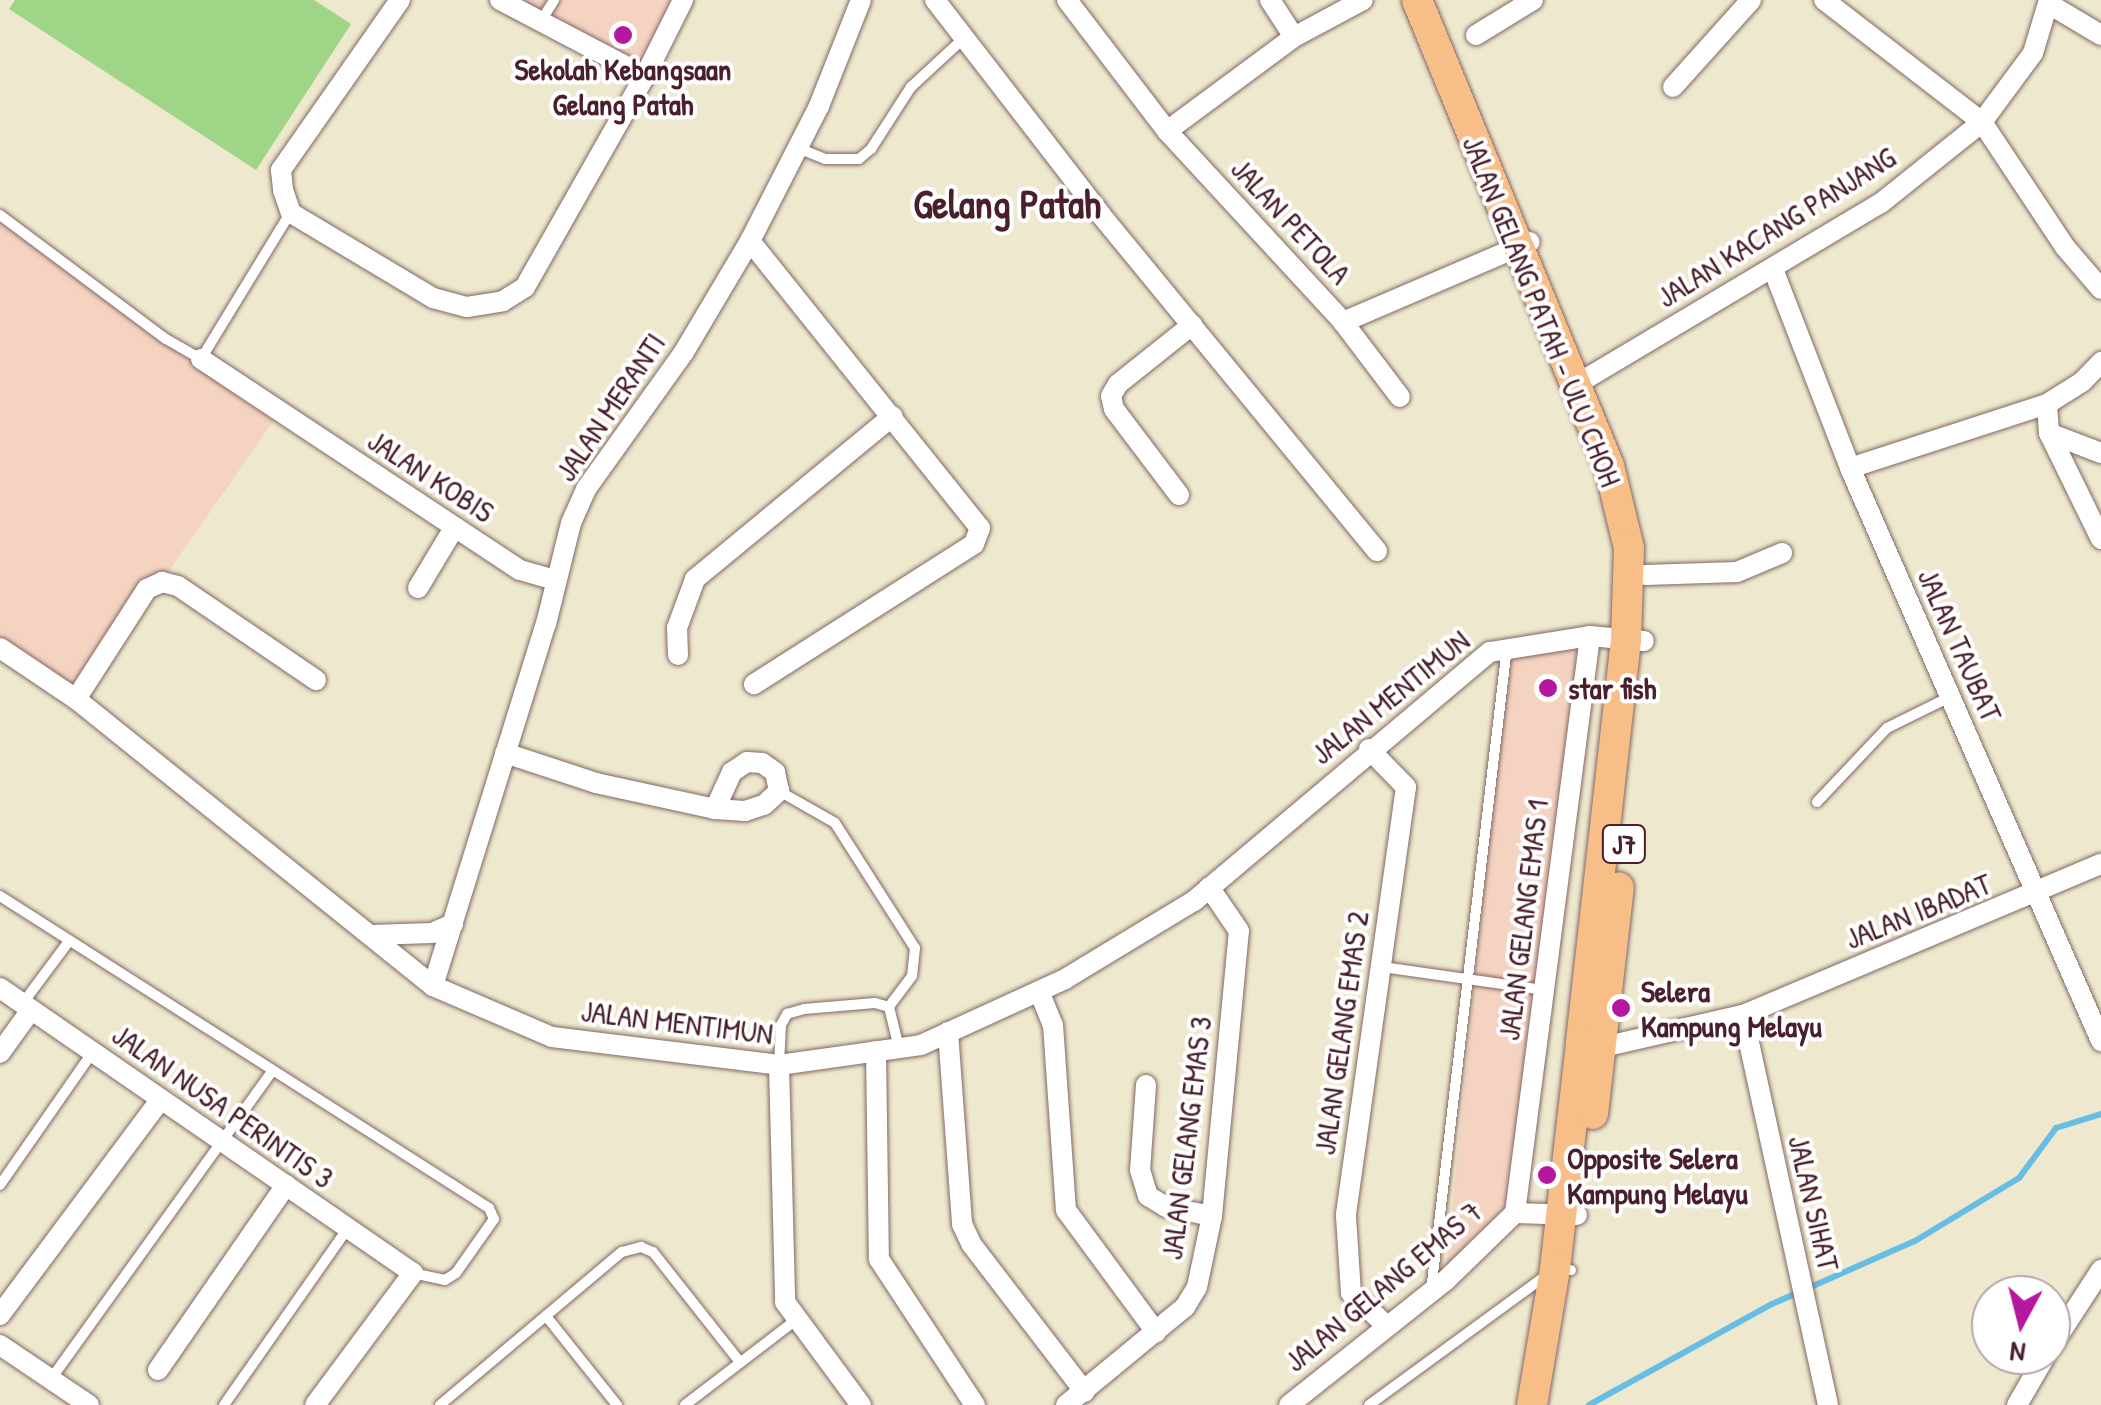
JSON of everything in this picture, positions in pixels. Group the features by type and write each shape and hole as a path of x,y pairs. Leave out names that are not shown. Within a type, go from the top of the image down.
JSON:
{"main road":[{"name":"JALAN GELANG PATAH - ULU CHOH","path":"1417,0 1622,463 1646,546 1550,1405"},
{"name":"JALAN GELANG PATAH - ULU CHOH","path":"1436,0 1524,244"},
{"name":"JALAN GELANG PATAH - ULU CHOH","path":"1583,381 1629,548 1635,640"},
{"name":"JALAN GELANG PATAH - ULU CHOH","path":"1532,1405 1563,1270"}],"street":[{"path":"400,0 281,170 291,213 433,298 467,307 503,301 525,287 645,76 683,0"},
{"path":"500,0 645,76"},
{"name":"JALAN MERANTI","path":"433,986 546,624 554,580 586,489 684,352 750,241 819,106 861,0"},
{"path":"935,0 1377,551"},
{"name":"JALAN PETOLA","path":"1067,0 1166,131 1343,322 1524,244"},
{"path":"1270,0 1294,37"},
{"path":"1166,131 1294,37 1363,0"},
{"path":"1476,35 1533,0"},
{"path":"1673,88 1751,0"},
{"path":"1824,0 1982,122 2065,248 2101,289"},
{"path":"2049,2 2101,35"},
{"name":"JALAN KACANG PANJANG","path":"1583,381 1881,203 1982,122 2033,53 2049,2"},
{"path":"750,241 978,522 978,540 754,684"},
{"name":"JALAN TAUBAT","path":"1773,269 1850,468 2101,1041"},
{"path":"1343,322 1400,396"},
{"path":"1179,496 1114,409 1111,396 1118,384 1192,324"},
{"name":"JALAN KOBIS","path":"201,359 520,570 554,580"},
{"path":"1850,468 2047,404 2082,382 2101,362"},
{"path":"2047,404 2049,433 2101,539"},
{"path":"678,655 677,628 695,580 892,416"},
{"path":"2049,433 2101,453"},
{"path":"418,588 454,528"},
{"path":"1645,575 1737,572 1782,553"},
{"path":"76,699 147,589 162,582 178,586 316,680"},
{"name":"JALAN MENTIMUN","path":"0,648 76,699 433,986 552,1038 779,1065 921,1044 1039,991 1194,901 1369,749 1490,652 1508,646 1590,636 1635,640"},
{"name":"JALAN GELANG EMAS 1","path":"1515,1212 1590,636"},
{"name":"JALAN GELANG EMAS 2","path":"1369,749 1406,787 1346,1216 1351,1292 1386,1326"},
{"path":"505,753 596,783 715,809 746,812 764,805 779,791 775,772 762,763 747,762 732,772 715,809"},
{"name":"JALAN IBADAT","path":"1592,1045 1743,1015 2036,895 2101,864"},
{"name":"JALAN GELANG EMAS 3","path":"1066,1405 1185,1307 1196,1287 1212,1216 1239,931 1210,887"},
{"path":"370,935 432,933 452,924"},
{"name":"JALAN NUSA PERINTIS 3","path":"0,988 412,1273"},
{"path":"1039,991 1053,1025 1066,1210 1156,1332"},
{"path":"0,1053 27,1006"},
{"name":"JALAN SIHAT","path":"1743,1015 1828,1405"},
{"path":"948,1032 962,1224 972,1245 1086,1392"},
{"path":"876,1051 879,1258 975,1405"},
{"path":"779,1065 785,1302 861,1405"},
{"path":"1146,1086 1140,1170 1148,1196 1166,1207 1212,1216"},
{"path":"0,1315 161,1099"},
{"path":"158,1370 286,1186"},
{"path":"1515,1212 1569,1214"},
{"name":"JALAN GELANG EMAS 7","path":"1289,1405 1431,1292 1515,1212"},
{"path":"2071,1316 2101,1270"},
{"path":"316,1405 412,1273"},
{"path":"0,1345 88,1405"},
{"path":"2017,1405 2034,1375"}],"lane":[{"path":"540,21 554,0"},
{"path":"797,147 825,158 859,159 911,87 965,37"},
{"path":"0,215 166,338 201,359 291,213"},
{"path":"1431,1292 1508,646"},
{"path":"1817,802 1887,728 1950,697"},
{"path":"779,791 835,823 915,948 912,976 889,1007 898,1048"},
{"path":"0,896 489,1208 494,1218 456,1272 445,1280 412,1273"},
{"path":"27,1006 70,940"},
{"path":"1381,966 1544,990"},
{"path":"779,1065 780,1025 787,1014 876,1003 889,1007"},
{"path":"0,1185 93,1052"},
{"path":"51,1379 273,1070"},
{"path":"224,1405 348,1228"},
{"path":"440,1405 454,1400 622,1252 642,1247 653,1252 740,1362"},
{"path":"1369,1405 1563,1270"},
{"path":"546,1316 617,1405"},
{"path":"685,1405 797,1318"}],"shaded area":[{"name":"Sekolah Kebangsaan Gelang Patah","path":"521,0 679,0 643,67"},
{"path":"0,221 279,413 80,698 0,642"},
{"path":"1590,636 1515,1213 1445,1281 1508,646"}],"green space":[{"path":"15,0 314,0 351,24 256,170 9,9"}],"waterway":[{"path":"1589,1405 1772,1304 1915,1241 2019,1178 2056,1128 2101,1114"}],"place":[{"name":"Sekolah Kebangsaan Gelang Patah","path":"623,35"},
{"name":"star fish","path":"1548,688"},
{"name":"Selera Kampung Melayu","path":"1621,1008"},
{"name":"Opposite Selera Kampung Melayu","path":"1547,1175"}],"district":[{"name":"Gelang Patah","path":"1007,203"}]}
